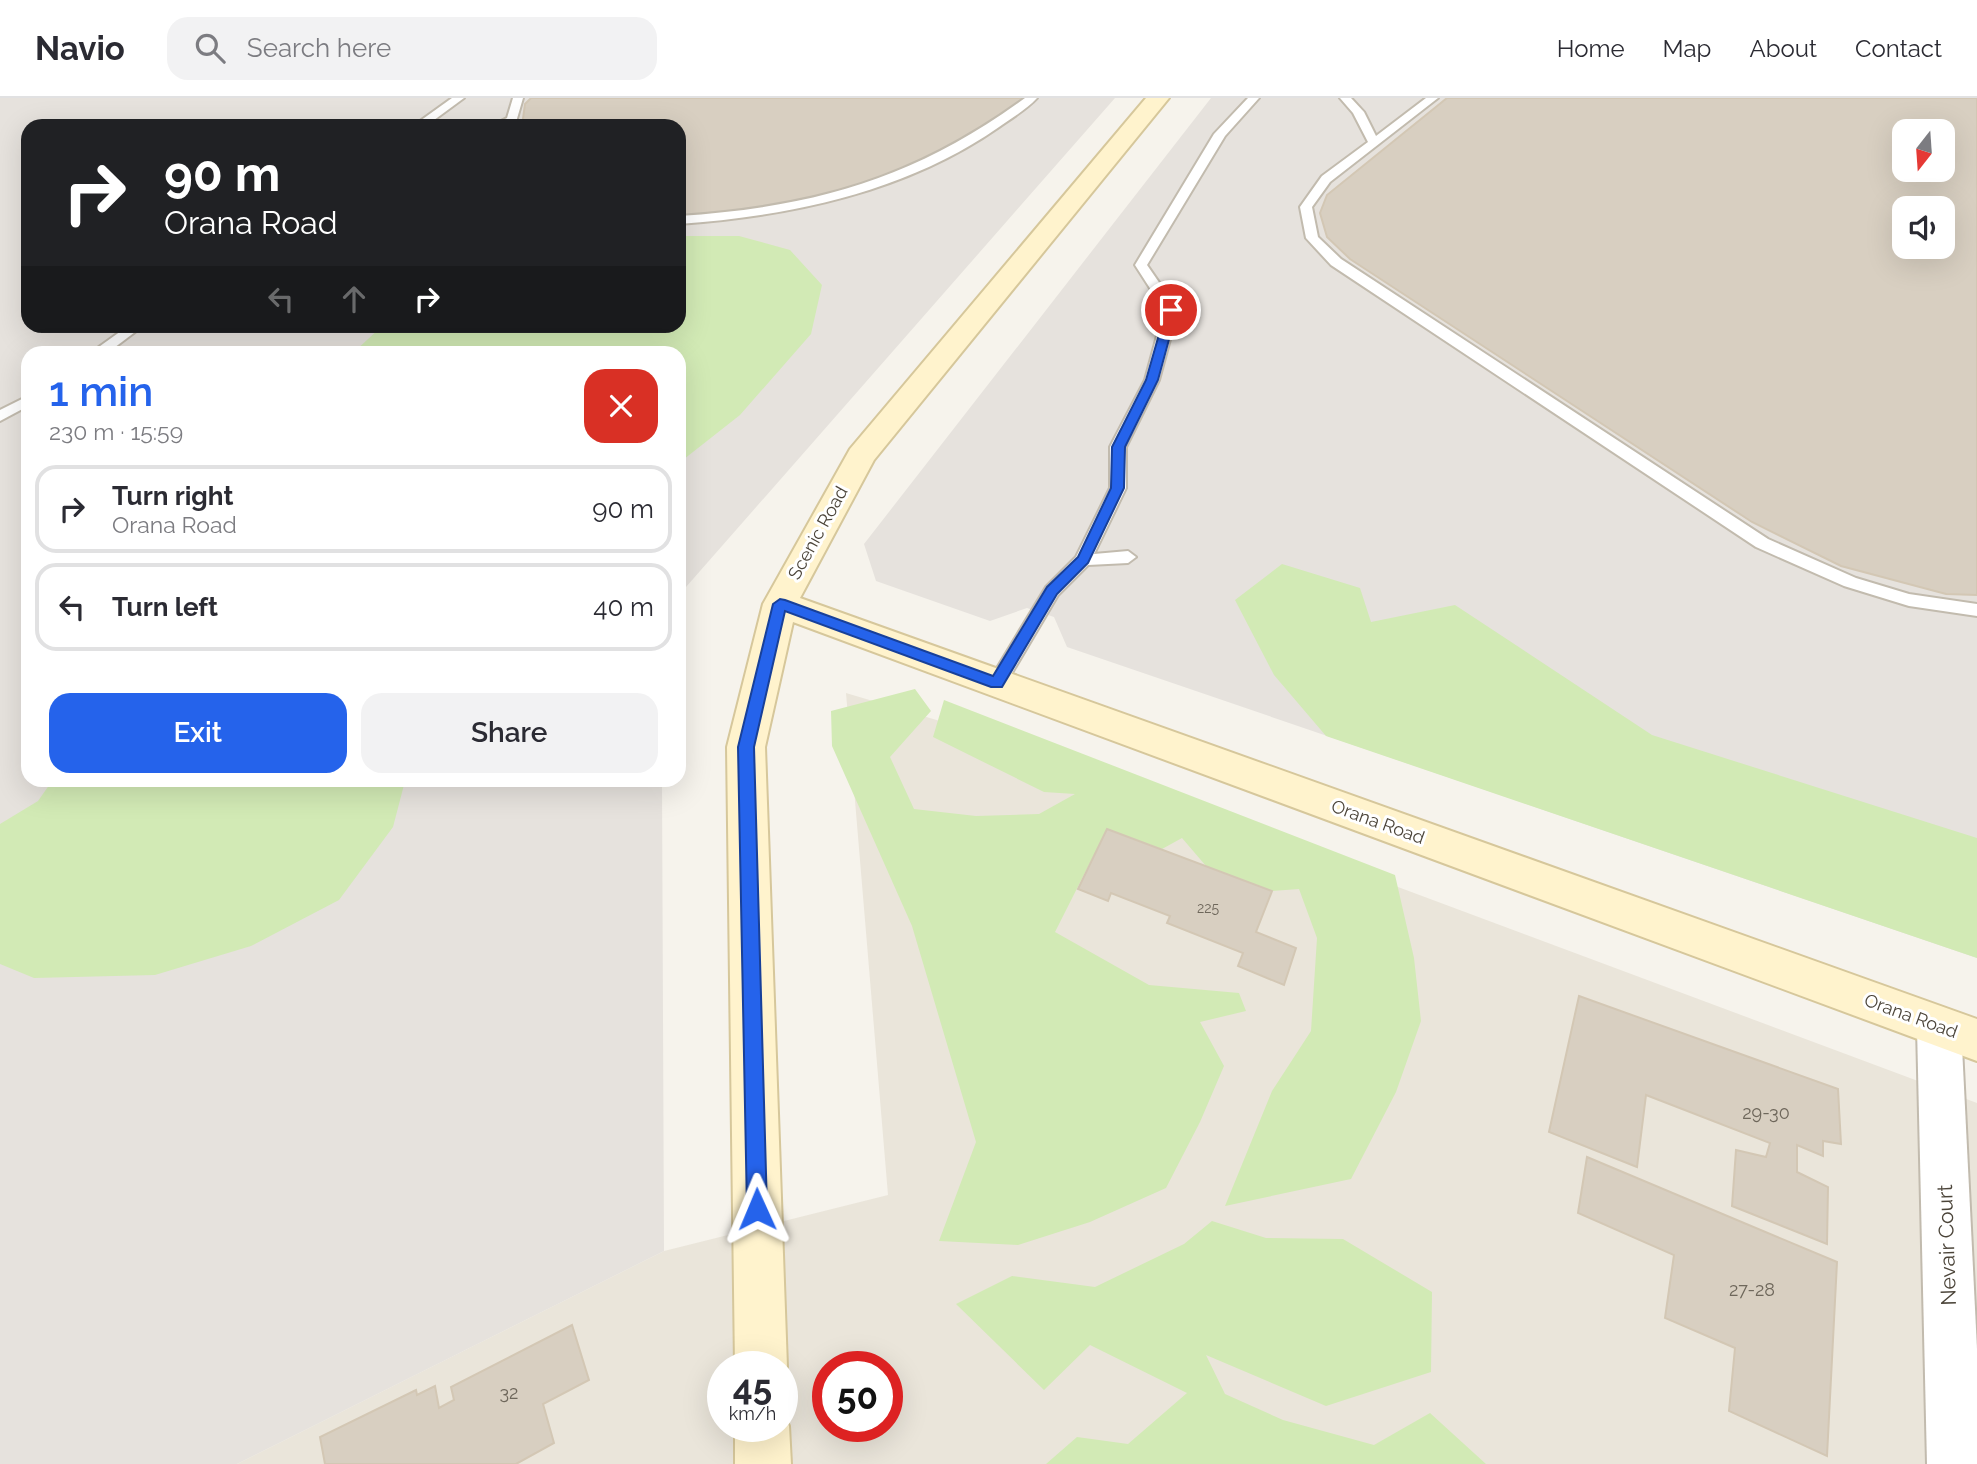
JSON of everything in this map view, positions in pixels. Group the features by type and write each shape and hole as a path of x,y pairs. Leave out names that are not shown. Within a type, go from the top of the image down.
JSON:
{"main road":[{"name":"Scenic Road","path":"761,1351 746,747 780,604 861,456 1158,98"},
{"name":"Orana Road","path":"780,604 1958,1033"},
{"path":"762,1442 763,1464"}],"street":[{"name":"Nevair Court","path":"1955,1464 1958,1033"}],"lane":[{"path":"429,119 459,98"},
{"path":"512,119 518,98"},
{"path":"686,220 731,217 821,198 919,168 980,135 1032,98"},
{"path":"997,683 1052,591 1083,560 1118,488 1118,447 1152,380 1171,310 1141,265 1220,134 1254,98"},
{"path":"1345,98 1358,112 1374,143"},
{"path":"1433,98 1326,179 1306,207 1312,238 1336,262 1762,543 1850,582 1898,597 1977,610"},
{"path":"107,346 126,333"},
{"path":"0,416 21,404"},
{"path":"1083,560 1128,557"}],"shaded area":[{"path":"0,98 1115,98 686,587 686,346 21,346 21,787 662,787 664,1251 237,1464 0,1464"},
{"path":"1211,98 1977,98 1977,958 1067,647 1054,617 1027,608 990,621 876,581 864,544"},
{"path":"846,693 1007,741 1977,1103 1977,1464 237,1464 664,1251 888,1195"}],"green space":[{"path":"686,236 739,236 790,250 822,285 811,334 740,415 686,457 686,346 361,346 374,333 686,333"},
{"path":"1282,564 1360,588 1371,622 1455,605 1652,735 1977,838 1977,958 1326,736 1274,675 1235,600"},
{"path":"915,689 931,711 890,757 914,809 976,816 1039,814 1075,794 1044,792 933,737 944,700 1395,875 1414,958 1421,1021 1396,1092 1351,1179 1225,1206 1272,1091 1311,1031 1317,938 1299,889 1272,891 1206,866 1182,838 1162,849 1107,829 1055,932 1149,985 1239,993 1246,1011 1200,1022 1224,1066 1200,1122 1166,1188 1090,1222 1018,1245 939,1241 976,1142 912,926 832,746 831,711"},
{"path":"48,787 403,787 393,827 339,900 251,946 155,975 34,978 0,964 0,824 38,801"},
{"path":"1212,1221 1266,1238 1343,1239 1432,1292 1431,1372 1326,1406 1206,1355 1225,1394 1283,1420 1374,1445 1430,1413 1486,1464 1046,1464 1077,1437 1128,1444 1187,1393 1090,1345 1044,1390 956,1304 1012,1276 1095,1287 1184,1244"}],"building":[{"path":"531,98 1025,98 963,142 880,180 756,211 686,216 686,119 523,119 525,104"},
{"path":"1447,98 1977,98 1977,595 1946,594 1841,566 1752,522 1350,259 1327,237 1320,213 1327,195"},
{"path":"1107,829 1272,891 1256,932 1296,948 1284,985 1238,966 1243,953 1167,923 1170,916 1111,893 1108,901 1078,889"},
{"path":"1579,996 1838,1089 1841,1144 1823,1141 1823,1156 1797,1145 1797,1172 1828,1187 1827,1244 1732,1206 1736,1150 1766,1157 1770,1143 1646,1095 1637,1167 1549,1132"},
{"path":"1587,1157 1837,1262 1827,1456 1729,1411 1735,1348 1665,1318 1674,1255 1578,1213"},
{"path":"572,1325 589,1380 543,1404 554,1443 516,1464 325,1464 320,1437 416,1390 417,1395 435,1386 439,1408 454,1400 451,1387"}],"route":[{"path":"757,1209 746,747 780,604 997,683 1052,591 1083,560 1118,488 1118,447 1152,380 1171,310"}]}
